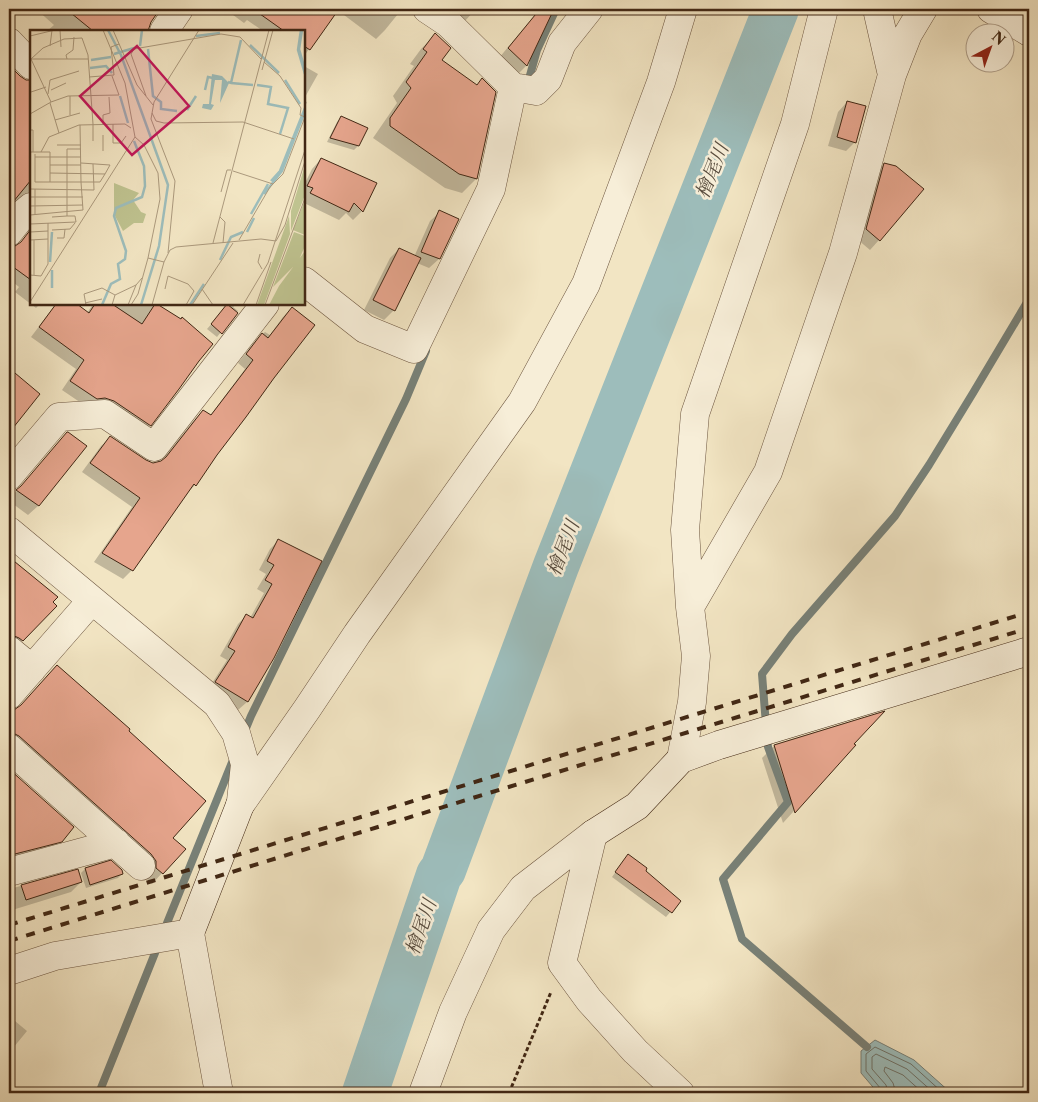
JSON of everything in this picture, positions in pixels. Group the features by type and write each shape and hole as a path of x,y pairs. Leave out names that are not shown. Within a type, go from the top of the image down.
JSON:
{"street":[{"path":"165,30 179,9"},
{"path":"427,9 448,23 513,86 536,91 548,79 562,43 589,9"},
{"path":"219,1093 190,933 240,805 307,710 357,634 522,402 586,284 661,82 683,9"},
{"path":"681,759 692,702 696,656 684,530 695,414 795,124 824,9"},
{"path":"877,9 892,75"},
{"path":"884,9 888,14 902,14 923,9"},
{"path":"690,607 768,472 843,253 892,75 908,34 923,9"},
{"path":"991,9 1029,32"},
{"path":"9,42 30,64"},
{"path":"305,282 365,329 414,349 491,188 513,86"},
{"path":"9,232 30,208"},
{"path":"9,476 59,417 105,414 154,447 264,305"},
{"path":"9,531 216,704 236,733 245,764 240,805"},
{"path":"9,695 92,600"},
{"path":"9,650 32,669"},
{"path":"423,1093 453,1012 491,930 523,888 592,834 637,806 681,759 719,745 1029,651"},
{"path":"9,748 141,866"},
{"path":"592,834 562,963 589,1000 635,1051 680,1093"},
{"path":"9,872 116,843"},
{"path":"9,971 55,956 190,933"}],"path":[{"path":"509,1093 562,963"}],"water":[{"path":"875,1040 914,1060 951,1093 878,1093 861,1073 861,1051"}],"building":[{"path":"66,9 160,9 151,22 148,30 92,30"},
{"path":"253,9 339,9 310,50 305,47 305,30 283,30"},
{"path":"540,9 554,9 527,66 508,48"},
{"path":"435,33 451,48 442,60 477,85 482,78 496,92 477,179 459,174 390,126 390,118 411,88 406,82 427,52 423,49"},
{"path":"15,71 26,80 30,80 30,181 9,207 9,80"},
{"path":"847,101 866,106 856,143 837,137"},
{"path":"341,116 368,128 359,146 330,138"},
{"path":"321,158 377,183 363,212 354,203 349,212 310,193 313,188 307,186"},
{"path":"884,163 896,166 924,189 880,241 866,229"},
{"path":"439,210 459,219 440,259 421,252"},
{"path":"30,230 30,279 9,264 9,247 21,242"},
{"path":"399,248 421,258 395,311 373,300"},
{"path":"55,305 78,305 89,313 94,305 114,305 142,324 154,305 159,305 181,319 182,317 213,344 151,426 114,401 105,398 97,399 70,381 84,360 39,327"},
{"path":"226,305 238,313 222,334 211,324"},
{"path":"292,307 315,325 217,455 196,486 194,484 133,571 102,553 140,498 90,463 110,436 146,460 153,463 161,461 203,410 211,415 253,360 246,354 262,333 268,338"},
{"path":"9,368 40,394 9,433"},
{"path":"67,432 87,446 39,506 16,490"},
{"path":"278,539 322,561 274,658 248,702 215,682 235,651 228,647 246,614 253,618 272,584 265,580 274,565 267,561"},
{"path":"9,557 58,597 53,602 57,606 23,641 9,635"},
{"path":"57,665 130,729 129,731 206,801 173,838 186,849 163,874 156,868 156,861 151,854 19,736 9,733 9,710 14,710 21,705"},
{"path":"885,711 854,744 856,745 795,813 774,745"},
{"path":"9,769 74,827 62,842 11,855 9,847"},
{"path":"628,854 647,868 646,871 681,901 672,913 615,872"},
{"path":"111,860 122,870 123,874 90,885 85,868"},
{"path":"78,869 82,882 26,900 21,885"}],"waterway":[{"path":"527,86 537,50 556,9"},
{"name":"檜尾川","path":"365,1093 439,875 443,870 556,566 776,9"},
{"path":"1023,9 1029,13"},
{"path":"766,725 762,674 792,634 895,516 929,465 1029,299"},
{"path":"244,733 406,399 426,351"},
{"path":"767,736 768,747 788,802 723,879 742,939 867,1047"},
{"path":"163,933 235,755"},
{"path":"99,1093 159,943"}],"railway":[{"path":"9,925 1029,612"},
{"path":"9,941 1029,628"}]}
